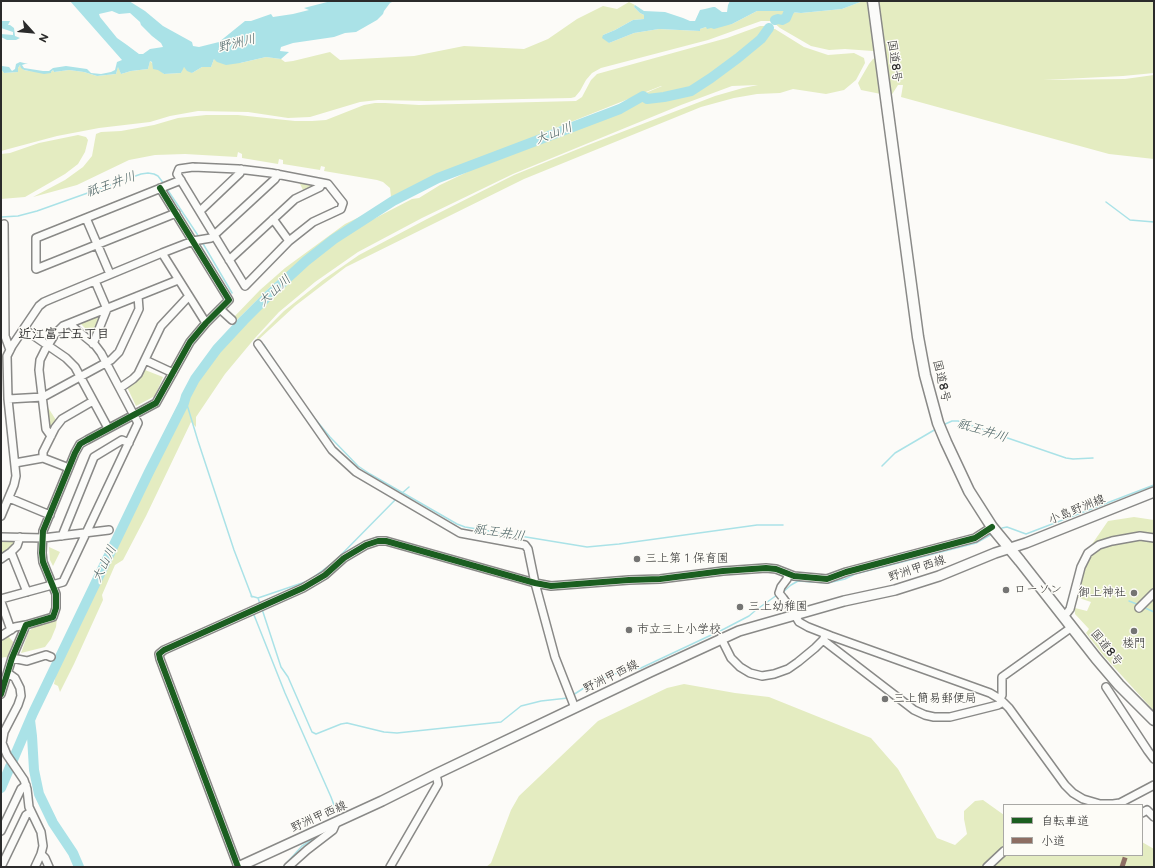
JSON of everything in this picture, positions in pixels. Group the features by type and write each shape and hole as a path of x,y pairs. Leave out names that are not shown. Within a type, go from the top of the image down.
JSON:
{"highway":[{"name":"国道8号","path":"873,1 914,307 925,375 938,423 966,492 1096,658 1119,685 1154,720"}],"main road":[{"name":"小島野洲線","path":"1009,548 1026,543 1154,492"},
{"name":"野洲甲西線","path":"238,867 336,823 721,638 739,631 844,602 895,590 939,576 1009,548"}],"street":[{"path":"193,167 241,169 278,174 328,184 343,203 341,209 313,222 290,241 245,286 177,174 179,169 193,167"},
{"path":"200,212 240,173 241,169"},
{"path":"1,516 6,500 14,485 16,476 8,399 7,356 40,306 44,302 162,253 193,241 211,238 275,179 278,174"},
{"path":"176,213 36,269 36,238 181,180"},
{"path":"229,260 295,199 320,187 322,183"},
{"path":"1,636 15,627 26,626 53,616 56,608 56,594 43,562 43,531 80,444 156,403 190,342 206,323 229,300 160,188"},
{"path":"86,218 110,274"},
{"path":"273,219 290,241"},
{"path":"4,224 5,336 10,350"},
{"path":"162,253 206,323"},
{"path":"51,436 46,429 39,370 40,360 56,334 63,326 178,280"},
{"path":"93,344 107,309 95,281"},
{"path":"8,399 42,397 111,360 119,352 138,309 138,296"},
{"path":"120,388 138,374 161,326 189,296"},
{"path":"220,309 232,320"},
{"path":"11,630 1,600 63,582 138,422 101,353 73,327 71,323"},
{"path":"24,329 66,358 75,367 108,428"},
{"path":"258,344 332,450 356,472 460,533 525,545 528,549 535,583 555,657 575,708"},
{"path":"145,360 172,373"},
{"path":"43,458 43,452 55,428 62,419 94,402"},
{"path":"62,536 94,457 122,440 129,443"},
{"path":"15,463 43,458 69,468"},
{"path":"6,500 50,515"},
{"path":"238,867 160,660 160,654 164,650 303,588 325,575 344,558 366,544 386,541 535,583 551,586 660,579 766,568 776,569 794,576 827,579 846,572 975,538 992,527"},
{"path":"1,537 43,538 109,530"},
{"path":"1063,616 1070,609 1081,567 1088,553 1099,545 1112,541 1140,536 1154,538"},
{"path":"2,557 11,552 17,546 20,537"},
{"path":"11,552 27,592"},
{"path":"788,574 787,579 781,587 779,593 799,622 825,637 914,710 934,717 950,717 998,705 1002,695 1002,677 1072,627"},
{"path":"1139,608 1154,593"},
{"path":"1,694 12,658 26,626"},
{"path":"721,638 731,658 740,668 750,673 762,676 788,669 798,662 825,637"},
{"path":"825,637 990,693 1001,700 1009,708 1065,785 1073,793 1092,804"},
{"path":"12,658 27,661 46,656 51,657"},
{"path":"1,669 8,671 15,678 20,688 21,696 4,732 2,743 7,755 24,780 29,807 41,832 43,846 41,854 34,867"},
{"path":"1106,687 1154,759"},
{"path":"1,758 4,748"},
{"path":"390,867 438,784 436,774"},
{"path":"1,831 21,789 26,785"},
{"path":"1116,804 1154,786"},
{"path":"1143,812 1147,810 1154,817"},
{"path":"1,867 26,815 31,812"},
{"path":"288,867 333,830 336,823"},
{"path":"987,867 1003,852"},
{"path":"41,854 45,858 49,867"}],"green space":[{"path":"863,1 1154,1 1154,73 1043,80 1125,79 1154,75 1154,159 1109,154 901,97 903,85 898,85 891,96 861,90 858,83 869,64 873,59 886,52 845,49 829,50 811,46 780,28 772,21 761,21 708,40 601,68 592,73 575,97 571,98 427,101 378,100 360,102 310,117 288,118 248,112 198,111 170,116 150,122 99,128 57,136 1,151 1,69 4,73 18,72 20,65 24,70 28,71 51,72 53,70 54,72 69,70 97,76 116,74 118,66 121,74 148,69 150,61 164,74 181,73 183,66 192,73 202,67 211,67 214,59 240,63 266,57 281,59 285,62 330,52 340,60 414,56 464,46 524,49 548,39 577,19 603,6 617,9 629,2 635,5 634,7 644,15 644,19 633,20 603,35 609,43 634,33 659,29 700,31 700,29 706,27 732,24 757,11 787,11 783,18 774,19 780,23 790,12 801,13 842,9"},
{"path":"760,26 767,26 761,31 760,34 767,37 773,29 775,29 804,47 828,55 854,53 864,58 865,63 856,80 844,90 826,94 793,89 780,93 757,94 734,98 701,107 524,179 346,267 295,306 257,341 257,338 284,311 323,280 359,255 427,219 514,175 588,145 715,96 758,85 732,86 681,105 513,174 422,218 358,252 315,282 279,312 225,374 196,417 196,427 191,422 123,560 115,565 102,595 103,600 60,692 58,686 54,684 60,653 180,401 225,338 254,307 288,275 333,242 362,225 412,199 419,198 440,185 530,142 662,86 503,149 350,227 313,251 271,286 236,321 233,318 260,290 285,268 345,224 388,203 391,197 390,188 383,182 377,180 324,171 325,167 321,166 320,170 283,164 283,160 279,159 278,164 242,158 242,154 238,152 237,157 185,154 155,155 129,160 77,185 33,197 65,180 83,167 92,156 96,134 101,132 121,131 154,125 178,118 206,115 238,115 295,121 326,120 364,105 375,103 419,105 576,101 582,97 591,80 597,74 727,38"},
{"path":"78,135 86,137 88,140 85,152 78,164 65,174 25,197 1,199 1,154 10,153 39,143"},
{"path":"298,180 321,185 304,192"},
{"path":"102,312 102,316 93,336 79,322"},
{"path":"145,370 163,377 155,396 136,406 127,387"},
{"path":"47,406 56,420 51,428 49,427 46,409"},
{"path":"1134,517 1154,520 1154,711 1103,655 1086,633 1089,629 1075,614 1075,608 1087,611 1091,602 1076,597 1088,550 1108,521"},
{"path":"1,540 14,540 15,543 3,553 1,550"},
{"path":"49,547 60,552 53,566 50,560"},
{"path":"57,618 56,627 51,639 45,647 21,653 29,631 40,622"},
{"path":"8,636 15,644 8,658 1,658 1,640"},
{"path":"684,684 769,697 871,738 898,769 937,838 955,845 967,834 964,811 975,801 983,800 1003,814 1003,856 1143,856 1143,843 1154,849 1154,867 486,867 491,863 511,810 519,796 598,721 667,688"}],"water":[{"name":"野洲川","path":"70,1 129,1 145,11 163,26 192,42 193,46 199,47 219,42 245,21 251,21 271,14 273,17 293,14 309,10 304,8 331,1 394,1 390,3 377,20 356,32 293,43 281,47 280,51 289,52 281,59 266,57 226,65 217,62 214,59 211,67 202,67 192,73 187,71 184,67 181,73 164,74 153,69 152,62 150,61 148,69 121,74 118,67 116,74 97,76 69,70 54,72 53,70 51,73 44,74 24,70 20,65 18,72 4,73 1,69 1,64 2,66 9,67 12,71 15,69 16,64 20,62 28,64 22,65 24,68 43,71 49,71 53,68 66,66 87,69 91,73 101,74 115,70 117,62 122,60","holes":["112,11 119,14 130,13 152,36 161,43 163,47 150,49 143,54 139,54 117,38 99,14"]},
{"path":"730,1 863,1 842,9 801,13 790,12 780,23 777,21 786,15 786,11 757,11 732,24 714,29 707,29 706,27 700,29 700,31 659,29 634,33 609,43 602,38 603,35 633,20 644,19 644,15 634,7 635,5 644,11 665,12 690,21 695,21 700,10 715,7 722,12 727,12"},
{"path":"1,21 10,21 8,25 14,28 15,36 20,38 16,40 7,40 1,37 1,34 13,35 13,32 1,28"}],"waterway":[{"name":"大山川","path":"775,20 782,20 786,18 794,5 800,6 816,1"},
{"name":"大山川","path":"1,788 33,713 195,379 217,349 269,295 306,261 334,239 393,201 438,178 620,109 643,96 647,99 691,91 738,58 761,39 769,28"},
{"name":"祇王井川","path":"1,217 18,216 37,211 141,174 154,174 158,176 164,184"},
{"name":"祇王井川","path":"167,189 199,237"},
{"path":"1106,202 1130,220 1154,222"},
{"name":"祇王井川","path":"202,242 232,293"},
{"name":"祇王井川","path":"264,345 273,360"},
{"path":"185,398 234,550 252,597"},
{"name":"祇王井川","path":"311,414 330,437 358,466 457,524 465,527 587,547 757,525 783,525"},
{"name":"祇王井川","path":"943,425 952,421 958,421 1066,458 1093,458"},
{"name":"祇王井川","path":"882,466 895,453 936,429"},
{"path":"999,530 1007,527 1026,534 1154,485"},
{"name":"祇王井川","path":"400,495 409,487"},
{"path":"311,579 334,562 397,498"},
{"path":"782,593 798,581 828,583 845,579 855,574 976,543 992,534"},
{"path":"251,596 258,598 308,581"},
{"path":"573,695 587,686 610,675 641,668 724,629 749,616 777,595"},
{"path":"258,598 260,604"},
{"path":"1129,601 1139,605"},
{"path":"1143,607 1154,612"},
{"path":"262,609 281,667 288,677 312,732 316,734 347,723 384,732 397,733 501,722 521,706 541,701 568,698"},
{"path":"254,615 285,693 331,797 334,805 331,815"},
{"path":"30,720 34,770 39,794 53,823 73,853 79,867"},
{"path":"283,867 302,846 315,838"}],"marked path":[{"path":"1122,867 1126,856"}],"cycle path":[{"path":"1,694 12,658 26,625 53,617 56,608 56,594 43,562 43,531 80,444 156,403 190,342 206,323 229,300 160,188"},
{"path":"238,867 159,654 164,650 303,588 325,575 344,558 366,545 378,541 386,541 535,583 551,586 660,579 723,571 766,568 776,569 794,576 827,579 846,572 975,538 992,527"}],"place":[{"name":"三上第１保育園","path":"637,559"},
{"name":"ローソン","path":"1006,590"},
{"name":"御上神社","path":"1134,593"},
{"name":"三上幼稚園","path":"740,607"},
{"name":"市立三上小学校","path":"629,630"},
{"name":"楼門","path":"1134,631"},
{"name":"三上簡易郵便局","path":"885,699"}],"district":[{"name":"近江富士五丁目","path":"64,335"}]}
